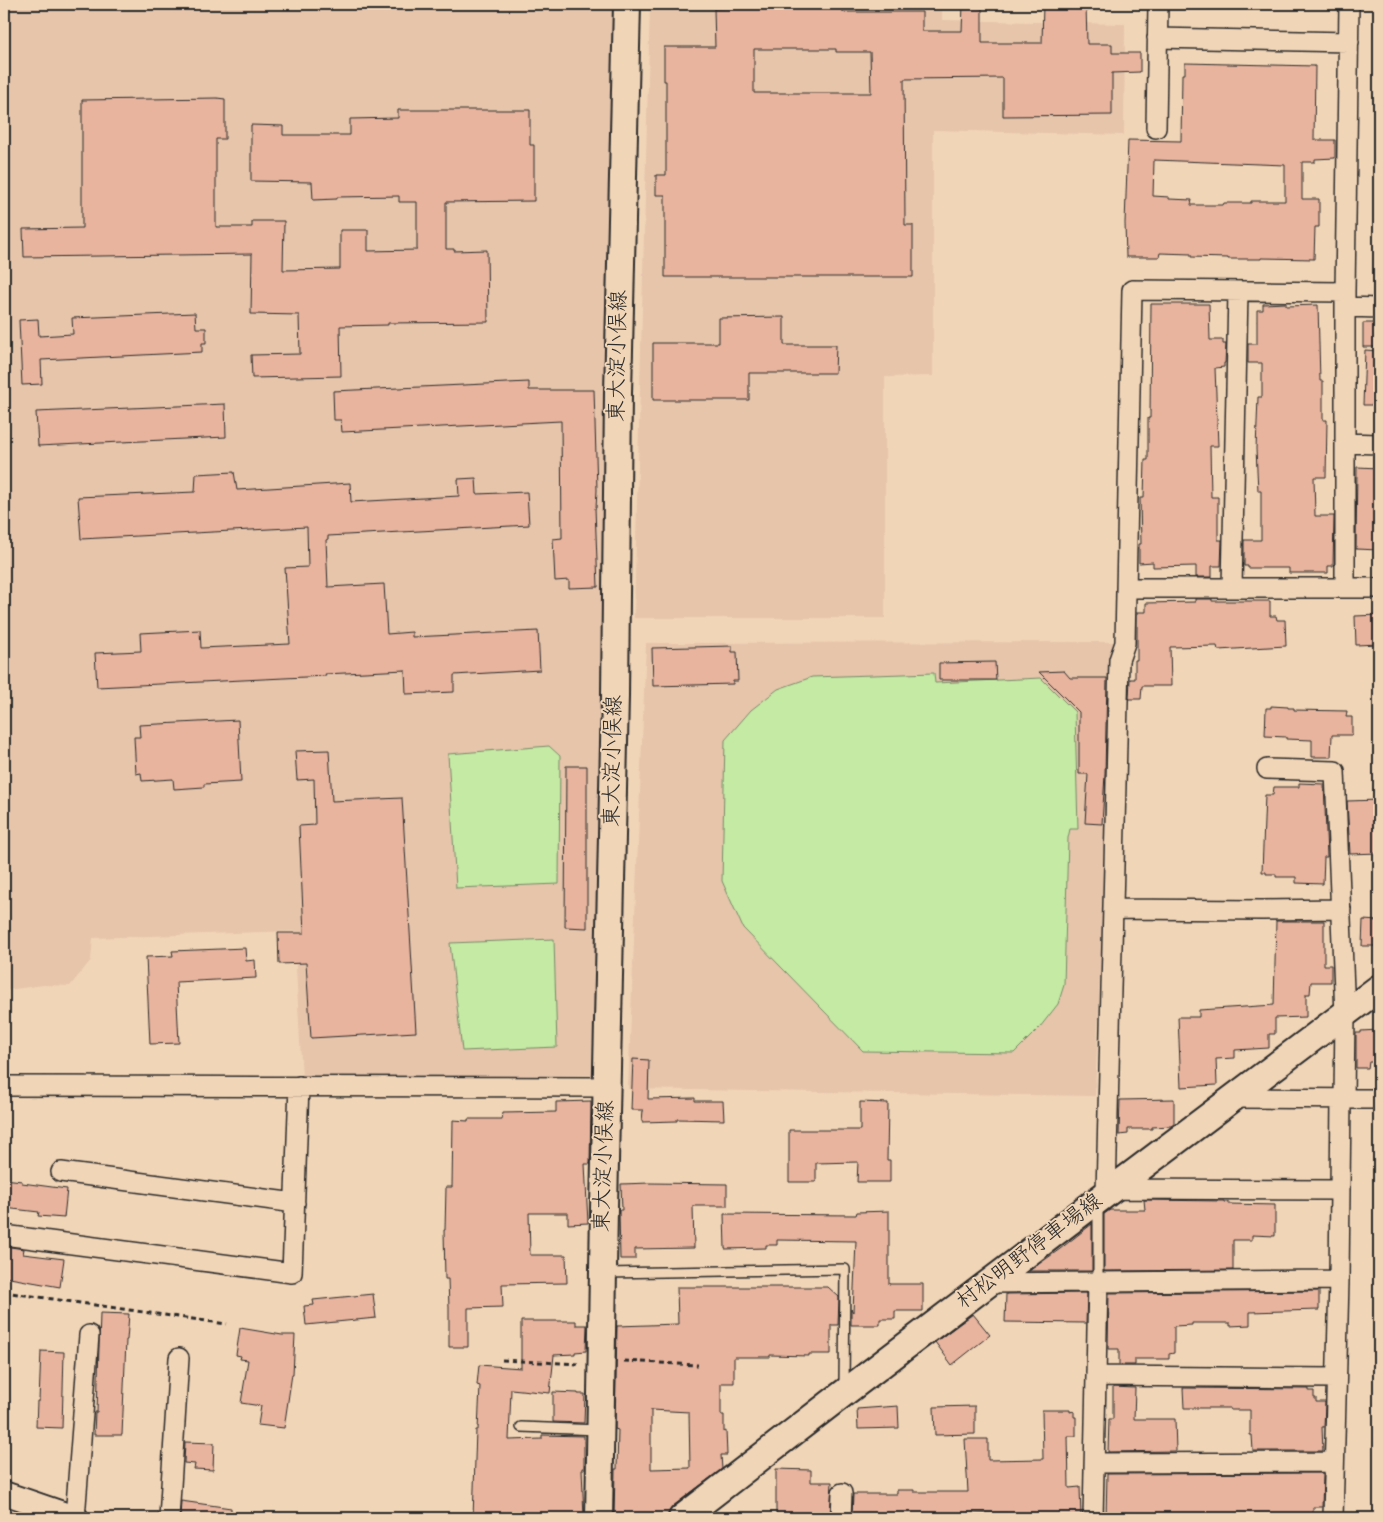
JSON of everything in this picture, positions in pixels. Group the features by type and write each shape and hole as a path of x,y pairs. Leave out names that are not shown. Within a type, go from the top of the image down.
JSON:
{"main road":[{"name":"東大淀小俣線","path":"599,1518 615,674 618,393 627,4"},
{"name":"村松明野停車場線","path":"682,1518 1105,1194 1379,988"}],"street":[{"path":"1156,128 1158,4"},
{"path":"1345,587 1345,300 1349,4"},
{"path":"1157,38 1349,42"},
{"path":"1340,1190 1105,1194 1119,660 1125,643 1127,588 1132,290 1238,291 1345,300 1379,308"},
{"path":"1232,588 1238,291"},
{"path":"1345,443 1379,444"},
{"path":"1127,588 1379,588"},
{"path":"1268,768 1335,771 1345,1015 1333,1518"},
{"path":"1113,909 1341,909"},
{"path":"4,1235 292,1273 299,1086"},
{"path":"7,1090 299,1086 608,1087"},
{"path":"1234,1098 1379,1099"},
{"path":"61,1172 295,1203"},
{"path":"990,1283 1339,1280"},
{"path":"1093,1518 1098,1282"},
{"path":"4,1492 76,1518 89,1335"},
{"path":"169,1518 180,1358"},
{"path":"1097,1376 1336,1378"},
{"path":"1095,1462 1334,1462"},
{"path":"841,1518 842,1493"}],"lane":[{"path":"1098,1282 1105,1194"},
{"path":"603,1273 846,1269 844,1393"},
{"path":"521,1427 602,1430"}],"path":[{"path":"4,1292 227,1324"},
{"path":"502,1360 698,1365"}],"shaded area":[{"path":"4,4 614,4 594,1075 302,1078 294,931 93,938 91,960 70,986 43,985 8,990 4,1006"},
{"path":"650,4 942,4 942,20 1125,24 1124,135 933,130 933,376 885,377 885,618 634,618"},
{"path":"1114,642 1095,1096 628,1089 646,643"}],"green space":[{"path":"934,673 935,683 1041,678 1075,712 1078,829 1070,829 1068,838 1064,985 1058,1004 1040,1027 1014,1053 863,1051 743,928 722,881 725,740 751,710 778,689 812,677"},
{"path":"549,746 560,756 559,884 456,888 448,754"},
{"path":"554,939 557,1047 462,1051 450,943"}],"building":[{"path":"734,4 843,4 843,12 922,12 922,31 962,31 963,4 982,4 982,43 1042,43 1043,4 1086,4 1087,44 1112,44 1112,53 1140,53 1140,72 1112,73 1112,115 1003,116 1003,78 904,79 905,225 913,225 913,277 665,277 665,195 656,195 656,175 666,175 664,47 715,47 714,9 734,8","holes":["754,49 836,49 836,52 870,52 871,93 754,93"]},
{"path":"1185,63 1315,66 1314,140 1335,140 1335,158 1315,159 1315,162 1302,162 1302,199 1319,199 1319,227 1315,227 1314,259 1228,259 1191,257 1191,254 1160,253 1159,257 1126,257 1125,223 1128,140 1181,141 1182,74 1185,74","holes":["1154,160 1285,165 1285,201 1191,205 1192,200 1153,196"]},
{"path":"225,99 225,139 216,139 216,227 252,227 252,221 284,221 283,270 340,269 340,230 368,230 368,251 417,250 417,202 399,202 399,196 337,197 337,199 313,200 312,182 251,181 251,125 283,126 283,135 350,135 350,119 398,118 398,110 530,110 530,145 534,145 534,201 446,202 446,249 454,249 454,251 487,250 488,322 388,323 388,325 340,326 341,376 252,378 251,355 300,354 299,315 251,314 252,254 24,257 23,229 82,228 82,100"},
{"path":"1286,303 1286,306 1318,305 1320,381 1323,381 1323,420 1327,420 1326,477 1314,477 1315,516 1334,516 1333,566 1328,566 1328,573 1289,573 1289,568 1248,568 1248,566 1244,566 1244,540 1261,540 1261,491 1258,491 1256,449 1258,397 1262,397 1262,363 1248,363 1248,344 1257,344 1257,310 1263,310 1263,304"},
{"path":"1151,304 1209,304 1210,340 1223,340 1223,344 1226,344 1224,367 1215,368 1218,446 1210,446 1211,497 1218,497 1218,540 1222,540 1221,566 1212,566 1212,577 1196,577 1196,566 1153,567 1153,562 1139,563 1139,544 1141,544 1140,498 1144,498 1145,460 1148,460 1148,418 1150,418"},
{"path":"195,313 196,328 206,328 206,343 202,343 202,352 41,360 42,384 22,385 19,320 38,319 39,336 73,334 72,318"},
{"path":"784,317 784,345 836,345 835,373 749,373 749,400 653,400 653,343 719,343 719,318"},
{"path":"1363,323 1379,323 1379,347 1363,347"},
{"path":"1365,350 1379,351 1379,405 1363,405"},
{"path":"529,382 529,390 594,390 598,587 569,588 569,580 555,581 553,539 562,538 561,421 342,432 341,420 334,420 333,391"},
{"path":"225,404 226,437 38,446 36,412"},
{"path":"1357,467 1379,468 1379,550 1356,549"},
{"path":"234,472 237,490 350,483 351,502 459,496 458,479 476,478 477,494 527,492 529,525 328,536 326,540 328,587 384,584 387,634 412,632 412,637 538,631 540,670 454,675 454,692 406,694 405,670 325,674 326,676 97,687 95,653 141,651 140,633 200,630 201,648 290,644 285,568 308,567 307,527 81,539 78,497 195,492 196,474"},
{"path":"1195,599 1212,599 1212,601 1270,601 1270,616 1276,616 1277,620 1285,620 1286,646 1218,650 1217,646 1170,647 1171,686 1142,686 1141,699 1129,699 1130,679 1135,679 1135,660 1137,660 1137,612 1146,612 1146,603 1195,602"},
{"path":"1379,615 1379,644 1356,645 1355,616"},
{"path":"732,646 732,652 737,652 738,681 733,681 733,684 653,686 652,648"},
{"path":"995,662 996,680 939,680 939,663"},
{"path":"1064,671 1070,678 1107,678 1102,824 1085,823 1088,774 1079,774 1079,712 1039,672"},
{"path":"1271,706 1294,708 1294,710 1347,711 1346,717 1352,717 1352,735 1332,735 1331,757 1312,757 1312,740 1265,736 1266,708 1271,708"},
{"path":"238,720 241,782 204,784 204,787 174,789 173,779 142,781 141,773 136,774 134,737 140,737 139,725"},
{"path":"329,750 332,801 402,798 416,1032 311,1038 306,963 279,964 278,933 304,933 299,826 315,825 314,779 297,780 295,751"},
{"path":"566,766 587,766 587,928 565,927"},
{"path":"1299,783 1324,784 1327,857 1324,857 1323,884 1296,883 1296,877 1276,877 1276,874 1262,872 1265,795 1273,795 1274,787 1299,787"},
{"path":"1379,800 1379,853 1350,854 1347,801"},
{"path":"1363,920 1379,921 1379,946 1362,946"},
{"path":"1276,921 1324,921 1324,965 1331,965 1331,982 1311,982 1310,994 1306,994 1306,1017 1275,1018 1275,1034 1269,1034 1269,1048 1235,1050 1235,1058 1216,1059 1217,1085 1181,1087 1178,1017 1199,1017 1199,1010 1274,1005"},
{"path":"245,948 246,961 255,960 256,978 176,982 179,1043 150,1044 146,957 173,956 172,951"},
{"path":"1379,1030 1379,1062 1369,1062 1368,1068 1356,1068 1356,1033"},
{"path":"633,1059 649,1060 648,1099 695,1098 695,1101 723,1101 724,1120 677,1119 677,1121 642,1122 643,1110 631,1110"},
{"path":"1174,1099 1174,1124 1171,1126 1152,1127 1152,1129 1128,1129 1128,1134 1119,1135 1120,1100"},
{"path":"591,1101 590,1164 585,1164 588,1223 568,1224 568,1213 529,1213 530,1255 566,1255 567,1283 502,1284 503,1307 468,1308 468,1347 449,1347 448,1279 445,1279 444,1230 446,1187 452,1187 453,1120 502,1119 503,1113 556,1112 556,1102"},
{"path":"860,1102 888,1103 887,1160 890,1160 890,1182 857,1182 858,1162 816,1163 816,1182 789,1182 789,1130 860,1130"},
{"path":"4,1179 67,1189 64,1218 38,1216 39,1212 4,1208"},
{"path":"621,1184 727,1184 727,1206 693,1206 694,1248 635,1249 635,1259 620,1259 619,1210 622,1210"},
{"path":"1144,1200 1224,1201 1228,1202 1228,1204 1275,1205 1275,1236 1252,1235 1252,1240 1233,1240 1233,1270 1104,1271 1104,1214 1110,1210 1145,1210"},
{"path":"889,1211 889,1284 923,1284 923,1311 895,1311 895,1319 880,1319 880,1325 851,1325 856,1241 777,1240 777,1245 766,1245 766,1248 725,1249 724,1214 856,1215 857,1212"},
{"path":"1092,1224 1092,1271 1029,1271 1060,1249"},
{"path":"4,1246 24,1249 23,1254 64,1259 60,1287 4,1277"},
{"path":"677,1287 828,1287 839,1297 838,1325 831,1325 831,1354 734,1357 734,1383 721,1383 721,1415 724,1415 727,1455 721,1455 722,1469 673,1506 663,1518 614,1518 618,1430 615,1429 617,1326 678,1324","holes":["651,1410 689,1412 690,1468 651,1469"]},
{"path":"1319,1291 1319,1310 1250,1312 1250,1325 1230,1326 1230,1323 1192,1323 1192,1325 1174,1326 1174,1353 1169,1354 1169,1359 1135,1359 1135,1365 1119,1365 1119,1349 1108,1349 1109,1293"},
{"path":"1087,1293 1086,1323 1005,1322 1006,1294"},
{"path":"373,1294 376,1318 306,1325 304,1306 314,1305 313,1300"},
{"path":"100,1313 129,1314 122,1435 94,1435 95,1412 97,1412"},
{"path":"973,1314 990,1335 952,1365 935,1342"},
{"path":"521,1321 576,1321 576,1325 587,1325 586,1351 575,1352 575,1354 554,1355 550,1393 511,1389 509,1440 542,1439 542,1435 584,1436 584,1469 582,1469 584,1518 473,1518 476,1430 478,1430 480,1386 477,1385 479,1365 521,1368"},
{"path":"240,1328 282,1335 295,1335 293,1374 284,1428 258,1425 261,1406 241,1403 248,1360 240,1359 241,1356 236,1355"},
{"path":"41,1351 64,1352 62,1428 36,1427"},
{"path":"1113,1387 1135,1388 1134,1419 1175,1419 1176,1451 1108,1452 1109,1419 1113,1419"},
{"path":"1183,1388 1309,1389 1309,1391 1314,1391 1316,1402 1325,1402 1324,1427 1322,1427 1323,1451 1253,1451 1252,1435 1250,1435 1250,1410 1184,1408"},
{"path":"553,1392 585,1394 584,1423 553,1422"},
{"path":"898,1406 899,1428 858,1429 857,1409"},
{"path":"975,1406 975,1434 935,1435 934,1407"},
{"path":"1042,1410 1074,1411 1074,1417 1076,1417 1076,1436 1068,1436 1069,1488 1080,1487 1081,1518 1006,1518 1006,1513 934,1516 934,1518 852,1517 853,1494 897,1494 897,1490 914,1490 914,1492 968,1492 965,1439 988,1439 988,1460 1043,1459"},
{"path":"185,1442 214,1443 213,1470 194,1469 195,1464 184,1463"},
{"path":"776,1469 811,1470 811,1482 832,1482 830,1517 776,1518"},
{"path":"1323,1473 1322,1507 1313,1507 1313,1518 1106,1518 1107,1474"},
{"path":"181,1501 231,1508 231,1518 180,1518"}]}
